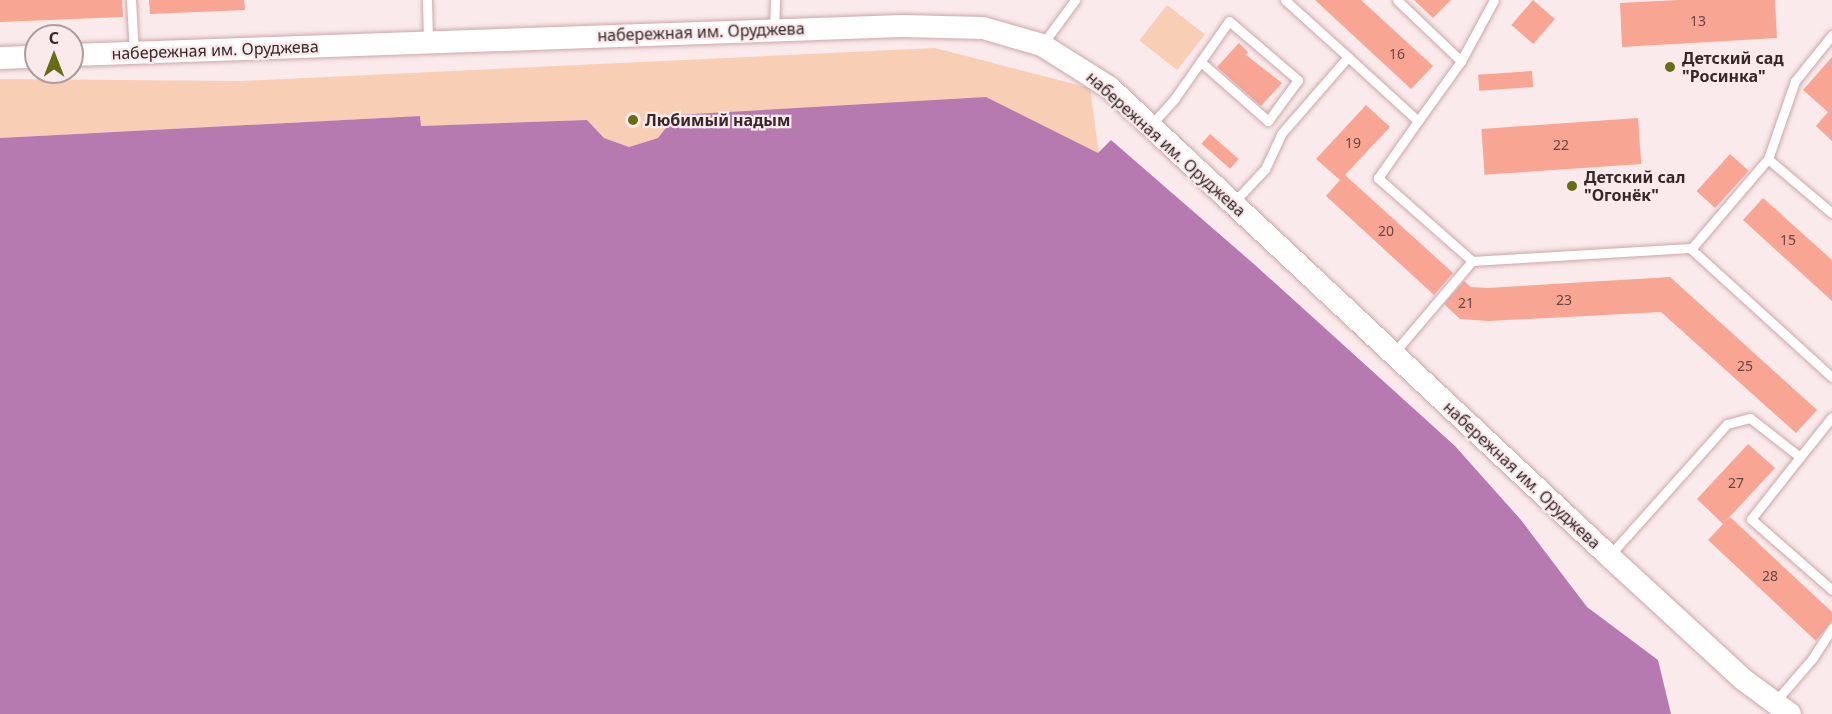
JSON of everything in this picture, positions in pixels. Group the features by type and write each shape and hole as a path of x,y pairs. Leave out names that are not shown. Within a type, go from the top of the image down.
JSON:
{"street":[{"name":"набережная им. Оруджева","path":"84,55 774,30 950,26 1009,33 1042,45 1077,64 1150,125 1392,355 1609,556 1782,708"},
{"path":"0,58 24,57"}],"lane":[{"path":"131,0 134,53"},
{"path":"427,0 428,42"},
{"path":"774,0 774,30"},
{"path":"1042,45 1075,0"},
{"path":"1285,0 1418,121"},
{"path":"1397,0 1461,61"},
{"path":"1494,0 1461,61 1378,178 1472,261 1690,249 1832,378"},
{"path":"1150,125 1202,63 1229,21 1298,80 1268,121 1202,63"},
{"path":"1690,249 1767,159 1795,81 1832,35"},
{"path":"1233,204 1265,170 1281,134 1348,57"},
{"path":"1767,159 1832,213"},
{"path":"1392,355 1472,261"},
{"path":"1832,417 1751,519 1832,590"},
{"path":"1609,556 1727,424 1750,418 1800,457"},
{"path":"1782,708 1832,628"}],"shaded area":[{"path":"1167,5 1205,35 1177,70 1139,40"},
{"path":"935,48 1090,88 1099,154 1056,134 658,138 629,147 604,138 587,120 421,126 420,116 0,138 0,79 24,79 24,84 84,84 84,80 241,81"},
{"path":"986,97 1098,153 1111,140 1255,265 1455,446 1521,520 1587,607 1658,660 1671,714 0,714 0,138 420,116 421,126 587,120 604,138 629,147 658,138 676,115"}],"building":[{"path":"0,0 122,0 123,17 0,22"},
{"path":"149,0 244,0 245,10 150,14"},
{"path":"1315,0 1361,0 1433,66 1411,89"},
{"path":"1414,0 1451,0 1433,18"},
{"path":"1533,0 1555,19 1533,44 1511,25"},
{"path":"1678,0 1775,0 1777,38 1622,47 1620,3"},
{"path":"1239,43 1248,52 1246,55 1282,83 1261,106 1217,67"},
{"path":"1832,57 1832,141 1816,126 1828,112 1803,90"},
{"path":"1532,71 1533,87 1479,91 1478,75"},
{"path":"1366,105 1390,127 1345,175 1453,273 1434,295 1326,196 1340,180 1316,159"},
{"path":"1638,118 1641,164 1485,175 1481,129"},
{"path":"1210,134 1239,159 1230,169 1201,144"},
{"path":"1730,154 1749,171 1715,208 1697,191"},
{"path":"1763,198 1832,260 1832,301 1743,220"},
{"path":"1670,277 1817,410 1796,433 1661,312 1489,321 1460,319 1444,304 1464,281 1471,287 1488,288"},
{"path":"1748,444 1775,468 1724,523 1730,517 1832,612 1832,621 1816,641 1708,540 1723,524 1697,499"}],"place":[{"name":"Детский сад \"Росинка\"","path":"1670,67"},
{"name":"Любимый надым","path":"633,120"},
{"name":"Детский сал \"Огонёк\"","path":"1572,186"}]}
